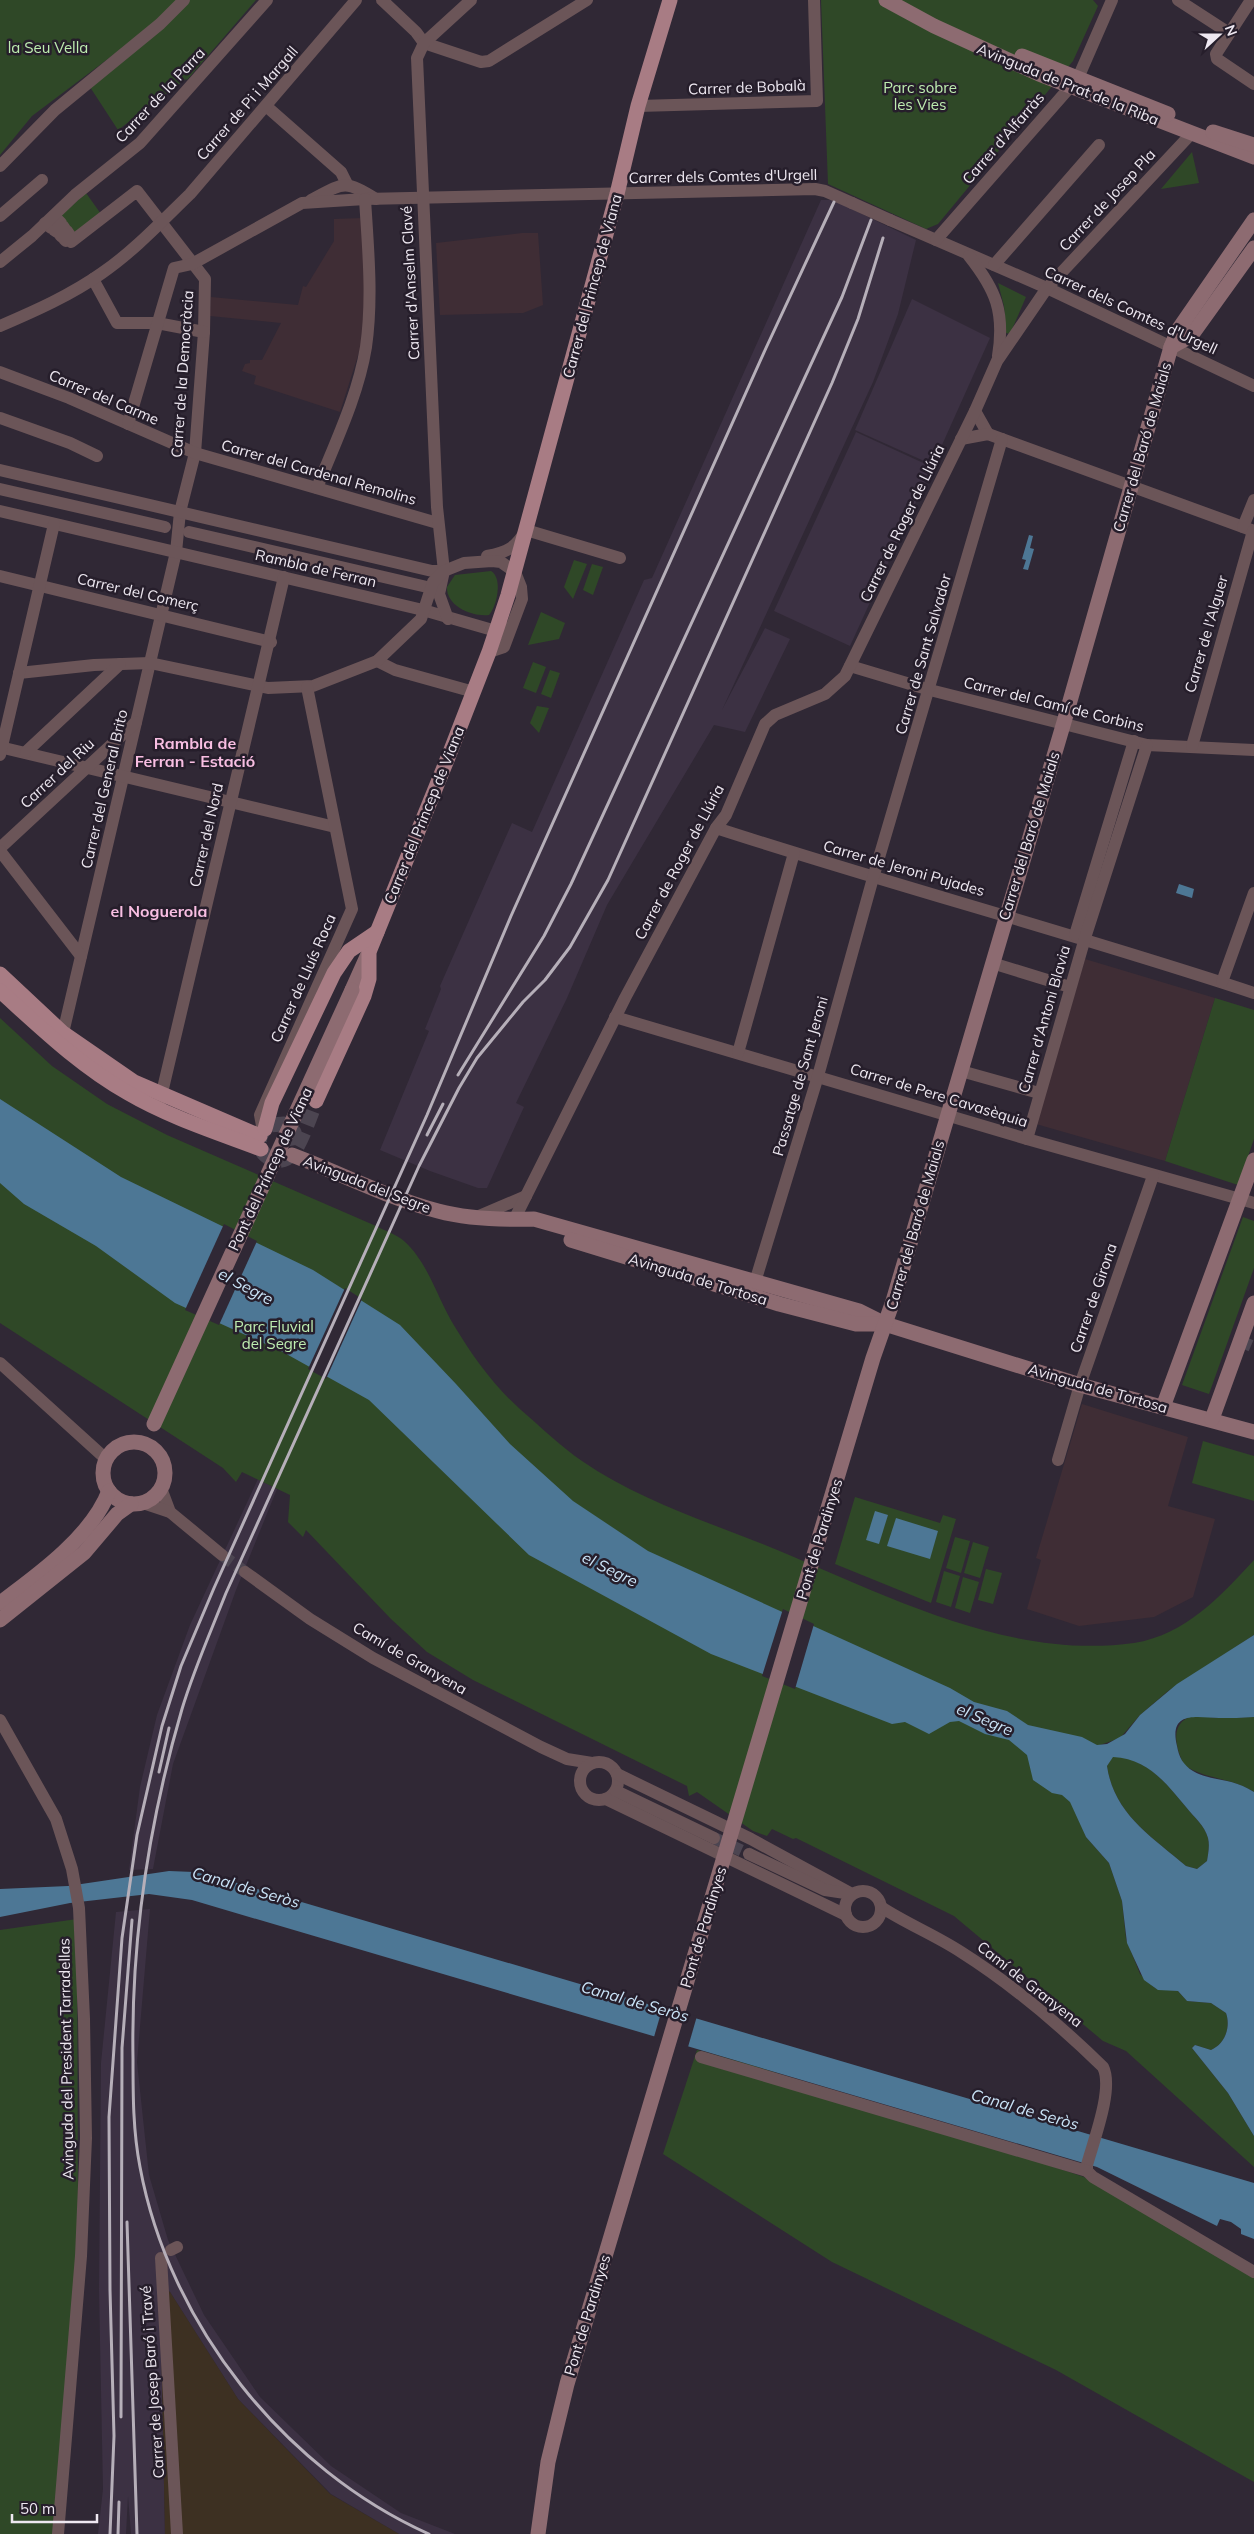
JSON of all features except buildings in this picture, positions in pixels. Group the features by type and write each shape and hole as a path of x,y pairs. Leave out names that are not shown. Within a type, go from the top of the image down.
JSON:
{"main road":[{"name":"Carrer del Princep de Viana","path":"358,977 417,838 496,631 526,530 617,194 638,106 670,0"},
{"name":"Avinguda de Prat de la Riba","path":"886,0 958,38 1074,82 1254,145"},
{"name":"Avinguda de Prat de la Riba","path":"906,0 945,21 1074,82 1191,134 1254,158"},
{"name":"Carrer del Baró de Maials","path":"885,1324 1064,722 1171,347 1178,330 1254,220"},
{"name":"Carrer del Baró de Maials","path":"1171,347 1191,336 1254,248"},
{"path":"0,991 94,1072 160,1102 262,1136 272,1103 334,973 349,951 377,932"},
{"path":"316,1101 364,996 369,979 369,952"},
{"path":"0,974 64,1032 160,1102"},
{"name":"Pont del Príncep de Viana","path":"146,1444 358,977"},
{"name":"Avinguda del Segre","path":"292,1155 412,1203 440,1211 476,1216"},
{"path":"1163,1407 1247,1201 1254,1160"},
{"name":"Avinguda de Tortosa","path":"476,1216 514,1220 534,1219 859,1312 885,1324 1080,1385 1212,1419 1254,1432"},
{"name":"Avinguda de Tortosa","path":"514,1220 538,1231 780,1304 856,1324 885,1324"},
{"path":"1212,1419 1254,1303"},
{"name":"Pont de Pardinyes","path":"538,2534 548,2462 560,2410 733,1825 885,1324"},
{"path":"0,1620 84,1553 117,1514 155,1496 161,1488 165,1469 160,1456 146,1444 126,1442 114,1448 106,1459 103,1477 109,1492 119,1500 137,1503"},
{"path":"0,1603 75,1541 103,1507 109,1492"}],"street":[{"path":"0,166 55,110 160,24 184,0"},
{"name":"Carrer de la Parra","path":"0,262 74,195 140,143 267,0"},
{"name":"Carrer de Pi i Margall","path":"0,326 54,302 93,279 160,223 190,194 356,0"},
{"path":"382,0 408,23 424,43 481,62 488,61 587,0"},
{"path":"424,43 471,0"},
{"name":"Carrer de Bobalà","path":"638,106 817,101 814,0"},
{"name":"Carrer d'Alfarràs","path":"936,240 1074,82 1112,0"},
{"path":"1178,0 1230,33"},
{"path":"1251,0 1216,54 1217,59 1254,84"},
{"name":"Carrer d'Anselm Clavé","path":"424,43 417,58 422,199 436,522 444,572"},
{"path":"266,106 341,172 347,184 357,187 371,199 366,348 346,416 317,488"},
{"name":"Carrer de Josep Pla","path":"1047,288 1191,134"},
{"path":"994,265 1099,145"},
{"path":"0,216 42,180"},
{"name":"Carrer dels Comtes d'Urgell","path":"157,323 174,268 192,264 307,202 341,185 347,184"},
{"name":"Carrer dels Comtes d'Urgell","path":"307,202 815,189 825,191 1047,288 1254,386"},
{"name":"Carrer de la Democràcia","path":"45,223 51,228 58,220 61,223 54,230 56,232 63,226 65,229 60,235 62,237 67,231 69,234 64,239 66,241 69,238 71,242 137,191 205,279 204,332 195,453 180,512"},
{"name":"Carrer de Roger de Llúria","path":"967,254 985,276 998,301 1002,332 997,361"},
{"path":"93,279 117,322 157,323 204,332"},
{"name":"Carrer de Roger de Llúria","path":"514,1220 615,1017 716,828 726,815 767,720 825,694 845,676 975,411 997,361 1047,288"},
{"path":"128,424 157,323"},
{"name":"Carrer del Carme","path":"0,372 69,398 195,453"},
{"path":"975,411 988,434"},
{"path":"0,418 70,443 97,456"},
{"path":"961,439 988,434 1250,530"},
{"name":"Carrer de Sant Salvador","path":"873,878 930,690 1002,439"},
{"name":"Carrer del Cardenal Remolins","path":"195,453 436,522"},
{"name":"Rambla de Ferran","path":"0,470 432,572 444,572"},
{"path":"0,489 165,527"},
{"name":"Carrer de l'Alguer","path":"1192,746 1250,530 1254,500"},
{"name":"Rambla de Ferran","path":"0,511 423,610 448,619"},
{"path":"176,552 180,512"},
{"path":"54,524 1,750 26,752 86,769 335,827"},
{"path":"473,562 510,550 519,542 526,530 620,558"},
{"name":"Rambla de Ferran","path":"189,532 427,587"},
{"name":"Carrer del General Brito","path":"64,1032 176,552"},
{"path":"19,673 94,665 150,663 258,686 307,687 377,661 421,619 433,582 444,572 459,564 473,562 498,562 514,572 521,584 522,599 504,647 489,652"},
{"path":"444,572 440,594 448,619 496,631 513,626"},
{"name":"Carrer del Comerç","path":"0,576 269,641"},
{"path":"269,641 284,578"},
{"name":"Carrer del Nord","path":"160,1102 269,641"},
{"path":"377,661 395,670 474,692"},
{"path":"26,752 120,664"},
{"name":"Carrer del Camí de Corbins","path":"850,666 930,690 1064,722 1141,743 1254,750"},
{"name":"Carrer de Lluís Roca","path":"262,1136 260,1115 352,909 307,687"},
{"name":"Carrer del Riu","path":"0,849 136,722"},
{"name":"Carrer d'Antoni Blavia","path":"1027,1139 1070,987 1080,937 1141,743"},
{"name":"Carrer de Jeroni Pujades","path":"716,828 873,878 1080,937 1254,993"},
{"path":"0,849 81,956"},
{"path":"738,1053 794,853"},
{"name":"Passatge de Sant Jeroni","path":"755,1282 818,1076 873,878"},
{"path":"1222,982 1254,893"},
{"path":"992,964 1070,987"},
{"name":"Carrer de Pere Cavasèquia","path":"615,1017 1153,1176 1247,1201"},
{"path":"961,1071 1039,1093"},
{"name":"Carrer de Girona","path":"1058,1460 1080,1385 1153,1176"},
{"path":"476,1216 526,1196"},
{"path":"0,1363 106,1459"},
{"path":"161,1488 170,1512"},
{"path":"137,1503 170,1512 222,1555"},
{"name":"Camí de Granyena","path":"245,1572 310,1619 373,1658 483,1718 567,1759 592,1763"},
{"name":"Avinguda del President Tarradellas","path":"0,1720 56,1819 76,1884 79,1908 84,2019 86,2138 81,2256 58,2534"},
{"path":"567,1759 580,1780 586,1795 595,1800 606,1799 846,1914"},
{"path":"580,1780 584,1770 592,1763 609,1765 617,1774 733,1825 852,1894"},
{"path":"606,1799 616,1790 617,1774"},
{"path":"616,1790 714,1838"},
{"path":"749,1854 825,1890 852,1894 862,1890 873,1894 879,1913 868,1926 852,1924 846,1914 825,1890"},
{"path":"846,1914 845,1903 852,1894"},
{"name":"Camí de Granyena","path":"879,1913 901,1919 938,1937 963,1953 1026,1998 1063,2028 1103,2067 1106,2073 1106,2091 1087,2168"},
{"path":"702,2057 1087,2168 1097,2181 1254,2272"},
{"name":"Carrer de Josep Baró i Travé","path":"170,2252 178,2534"}],"shaded area":[{"path":"821,200 833,200 916,240 898,314 873,382 722,710 765,628 790,639 745,732 714,725 607,905 567,998 516,1103 524,1107 487,1188 478,1188 430,1171 380,1150 429,1031 425,1029 441,989 440,986 512,823 532,832 644,580 652,578"},
{"path":"363,218 366,285 361,346 340,412 254,384 256,376 242,371 245,364 250,363 250,360 262,360 281,323 210,316 211,297 298,305 303,286 306,287 334,241 334,219"},
{"path":"522,233 538,233 543,305 523,313 440,315 436,243"},
{"path":"912,299 990,338 933,465 855,430"},
{"path":"856,432 932,467 850,646 774,611"},
{"path":"1085,959 1215,998 1165,1161 1036,1124"},
{"path":"1082,1404 1188,1437 1168,1506 1215,1519 1193,1597 1154,1617 1079,1626 1027,1609 1041,1560 1036,1558"},
{"path":"258,1479 277,1489 236,1590 173,1764 153,1869 129,1870 140,1787 157,1715 190,1625"},
{"path":"150,1909 137,2062 149,2175 168,2240 204,2315 260,2397 331,2466 401,2513 455,2534 399,2534 331,2494 238,2399 170,2292 160,2287 165,2534 131,2534 128,2496 126,2534 98,2534 103,2489 99,2291 101,2063 116,1912"},
{"path":"160,2286 170,2292 238,2399 330,2494 399,2534 165,2534"}],"green space":[{"name":"la Seu Vella","path":"0,0 180,0 145,31 32,116 0,155"},
{"path":"189,0 256,0 187,80 118,130 90,87"},
{"name":"Parc sobre les Vies","path":"821,0 1093,0 1098,6 1073,61 938,224 926,229 828,184"},
{"path":"1192,152 1199,183 1161,189"},
{"path":"86,193 101,214 73,237 59,217"},
{"path":"998,283 1026,297 1010,334 1006,333 1004,306"},
{"path":"574,560 587,564 573,599 564,587"},
{"path":"592,564 603,567 593,595 583,590"},
{"path":"491,571 497,580 498,592 489,615 468,612 455,605 448,594 447,587 455,575"},
{"path":"541,612 565,623 559,639 528,645"},
{"path":"533,662 546,667 536,693 523,688"},
{"path":"550,670 560,673 551,698 541,694"},
{"path":"537,706 549,708 539,733 530,723"},
{"path":"1215,998 1254,1010 1254,1139 1238,1185 1165,1161"},
{"name":"Parc Fluvial del Segre","path":"0,1018 52,1066 107,1104 167,1135 394,1234 404,1241 420,1260 455,1327 469,1349 493,1382 511,1401 558,1443 582,1461 624,1486 668,1507 760,1543 895,1600 989,1632 1037,1642 1085,1646 1134,1643 1152,1639 1170,1632 1201,1612 1254,1560 1254,1635 1168,1691 1140,1715 1120,1738 1100,1745 1076,1811 1086,1837 1109,1863 1122,1901 1126,1939 1140,1974 1155,1988 1178,1991 1187,2001 1211,2003 1226,2013 1228,2024 1226,2034 1220,2044 1211,2050 1195,2045 1192,2048 1228,2093 1254,2136 1254,2167 1126,2051 1103,2041 954,1916 796,1838 793,1839 772,1829 767,1836 753,1831 697,1792 689,1796 687,1786 473,1680 427,1652 391,1619 306,1530 303,1537 288,1522 290,1495 242,1472 236,1482 223,1468 0,1323"},
{"path":"1243,1217 1254,1221 1254,1268 1209,1394 1182,1385"},
{"path":"1203,1441 1254,1456 1254,1501 1192,1483"},
{"path":"855,1497 940,1523 943,1515 956,1519 931,1603 835,1564"},
{"path":"955,1537 970,1541 961,1573 946,1568"},
{"path":"973,1542 989,1547 980,1578 964,1573"},
{"path":"986,1569 1002,1573 993,1604 978,1600"},
{"path":"944,1571 960,1576 951,1607 936,1602"},
{"path":"963,1577 979,1582 970,1613 955,1608"},
{"path":"1194,1715 1217,1718 1254,1717 1254,1792 1245,1787 1192,1770 1184,1765 1178,1750 1177,1729 1181,1723"},
{"path":"1113,1756 1125,1758 1146,1767 1171,1789 1207,1834 1209,1850 1207,1861 1197,1869 1186,1866 1136,1823 1117,1798 1111,1783 1107,1766"},
{"path":"77,1919 78,2207 75,2286 54,2534 0,2534 0,1930"},
{"path":"697,2050 755,2066 1084,2177 1254,2277 1254,2482 1056,2370 832,2262 663,2154"}],"water":[{"path":"1029,535 1033,536 1030,548 1034,549 1028,570 1023,569 1026,560 1022,559"},
{"path":"1179,884 1194,889 1192,898 1176,893"},
{"name":"el Segre","path":"0,1099 121,1177 313,1270 400,1325 510,1444 573,1501 648,1551 950,1688 974,1702 1007,1711 1028,1725 1082,1737 1097,1745 1107,1744 1125,1734 1140,1715 1177,1684 1254,1635 1254,1717 1187,1718 1177,1726 1175,1734 1180,1757 1190,1769 1207,1777 1246,1787 1254,1792 1254,2136 1228,2093 1192,2048 1195,2045 1211,2050 1220,2044 1226,2034 1228,2024 1226,2013 1211,2003 1187,2001 1178,1991 1158,1990 1144,1980 1127,1943 1122,1901 1109,1863 1086,1837 1070,1802 1062,1795 1052,1793 1033,1780 1027,1755 1009,1740 985,1734 959,1721 950,1722 929,1734 905,1722 892,1724 711,1654 529,1555 369,1400 281,1351 175,1303 96,1246 24,1204 0,1183","holes":["1113,1757 1136,1762 1155,1773 1199,1822 1208,1838 1209,1850 1207,1861 1197,1869 1186,1866 1147,1834 1117,1798 1107,1766"]},
{"path":"875,1511 888,1515 879,1544 866,1540"},
{"path":"896,1518 938,1531 930,1559 887,1546"},
{"name":"Canal de Seròs","path":"169,1871 194,1872 217,1877 1254,2183 1254,2239 1241,2234 1241,2229 1231,2222 1220,2219 1217,2226 1097,2167 192,1900 149,1894 70,1903 0,1917 0,1889 68,1886"}],"pier":[{"path":"224,1224 257,1241 219,1325 185,1310"},
{"path":"345,1288 362,1299 326,1379 308,1369"},
{"path":"783,1609 814,1624 795,1689 762,1676"},
{"path":"663,2006 697,2016 688,2047 654,2037"}],"tunnel":[{"path":"296,1145 294,1132 284,1124 270,1125 262,1132 260,1147 264,1154 277,1160 285,1159 295,1150 316,1101"},
{"path":"1240,1341 1254,1347"},
{"path":"222,1555 245,1572"},
{"path":"714,1838 749,1854"}],"railway":[{"path":"110,2534 114,2436 110,2290 109,2117 122,1938 137,1835 162,1726 181,1666 214,1588 427,1115 511,916 766,348 834,202"},
{"path":"458,1075 544,936 571,884 842,297 871,220"},
{"path":"429,2534 376,2506 327,2471 281,2431 241,2385 206,2335 177,2281 155,2225 140,2167 134,2113 133,2015 135,1971 144,1882 151,1839 170,1752 182,1709 203,1650 226,1593 419,1166 459,1088 477,1058 523,1002 545,980 570,947 608,880 832,383 858,319 883,238"},
{"path":"427,1135 443,1104"},
{"path":"159,1772 169,1728"},
{"path":"121,2417 122,2048 132,1920"},
{"path":"127,2222 137,2534"},
{"path":"118,2534 119,2502"}],"district":[{"name":"Rambla de Ferran - Estació","path":"195,752"},
{"name":"el Noguerola","path":"159,911"}]}
